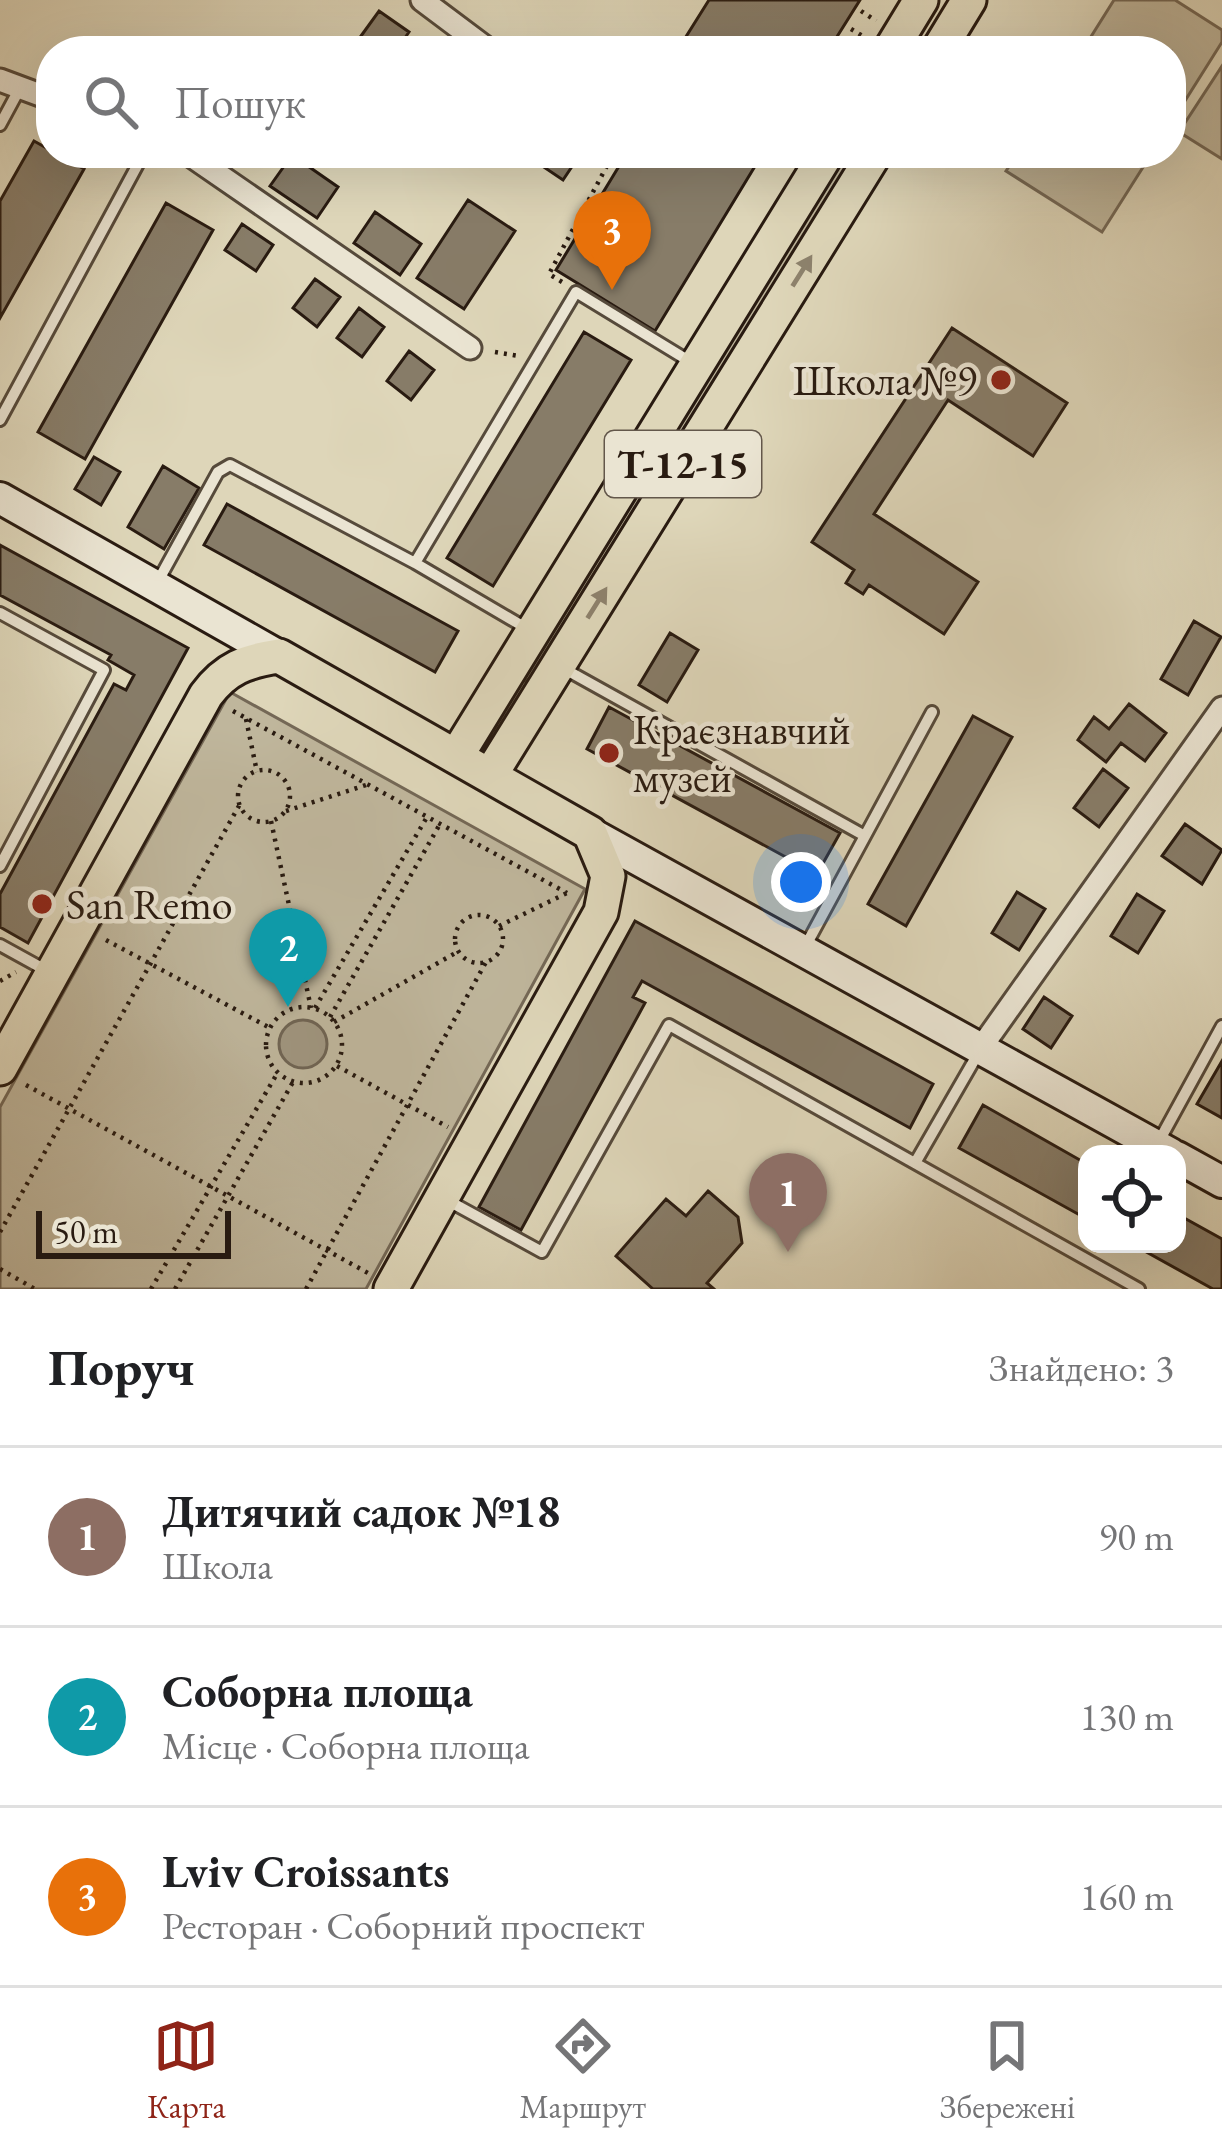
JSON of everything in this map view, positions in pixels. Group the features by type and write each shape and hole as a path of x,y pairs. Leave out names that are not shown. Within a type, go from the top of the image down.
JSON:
{"main road":[{"path":"878,36 922,0"},
{"path":"947,36 970,0"},
{"name":"Т-12-15","path":"457,755 818,168"},
{"name":"Т-12-15","path":"491,774 866,168"},
{"path":"8,1074 37,972 206,695 221,674 246,661 279,656 590,833 608,876 601,912 442,1197 382,1282"}],"street":[{"path":"422,0 470,36"},
{"path":"209,168 470,348"},
{"path":"0,498 279,656"},
{"path":"980,1049 1222,708"},
{"path":"590,833 1155,1145"},
{"path":"1186,1162 1222,1182"}],"lane":[{"path":"0,125 10,84"},
{"path":"0,420 136,168"},
{"path":"415,563 576,292 697,365"},
{"path":"155,585 218,472 230,465 415,563 532,632"},
{"path":"0,614 104,670 0,866"},
{"path":"558,665 865,836"},
{"path":"803,951 932,712"},
{"path":"0,945 37,972"},
{"path":"442,1197 542,1252 668,1024 1139,1289"},
{"path":"1171,1145 1222,1026"},
{"path":"915,1163 980,1049"}],"path":[{"path":"861,11 876,36"},
{"path":"850,28 874,36"},
{"path":"576,292 549,274 606,168"},
{"path":"470,348 536,359"},
{"path":"223,705 567,892 499,926"},
{"path":"246,719 257,772"},
{"path":"0,1232 240,804 243,781 257,772 274,772 290,793 286,811"},
{"path":"240,804 256,821 271,821 286,811 368,784"},
{"path":"313,1008 427,817"},
{"path":"271,821 313,1008"},
{"path":"332,1020 440,824"},
{"path":"306,1289 486,962 501,948 499,926 486,916 470,916 458,928 455,944 471,961 486,962"},
{"path":"95,935 270,1028"},
{"path":"332,1020 459,951"},
{"path":"0,981 37,972"},
{"path":"313,1008 332,1020 341,1042 335,1065 318,1080 293,1082 278,1072 267,1052 270,1028 290,1010 313,1008"},
{"path":"335,1065 453,1130"},
{"path":"151,1289 278,1072"},
{"path":"8,1074 382,1282"},
{"path":"175,1289 293,1082"},
{"path":"0,1269 35,1289"}],"shaded area":[{"path":"1114,0 1175,0 1222,30 1222,42 1186,99 1186,36 1091,36"},
{"path":"1222,66 1222,159 1186,136 1186,121"},
{"path":"828,168 850,168 532,678 520,678"},
{"path":"1008,168 1143,168 1102,232 1006,171"},
{"path":"230,692 585,889 366,1289 0,1289 0,1107"},
{"path":"303,1020 320,1027 327,1044 320,1061 303,1068 286,1061 279,1044 286,1027"}],"building":[{"path":"709,0 860,0 837,36 686,36"},
{"path":"379,11 409,32 406,36 361,36"},
{"path":"34,141 36,168 84,169 0,318 0,201"},
{"path":"283,168 311,168 338,187 317,218 270,186"},
{"path":"545,168 571,168 563,180"},
{"path":"618,168 754,168 655,331 556,270"},
{"path":"468,200 515,231 464,309 417,278"},
{"path":"166,203 213,230 85,459 38,432"},
{"path":"375,212 421,244 400,275 354,243"},
{"path":"242,224 273,245 256,271 225,250"},
{"path":"315,279 340,297 317,327 293,308"},
{"path":"359,308 384,327 362,357 337,338"},
{"path":"952,328 1067,403 1033,456 948,400 874,514 978,582 944,634 869,585 863,594 846,583 854,570 812,542"},
{"path":"584,332 631,360 493,586 447,558"},
{"path":"409,351 434,370 411,400 387,381"},
{"path":"94,457 120,472 101,505 75,489"},
{"path":"163,466 199,488 164,549 128,527"},
{"path":"227,504 458,631 435,672 204,545"},
{"path":"0,545 188,648 28,943 0,927 0,894 114,684 126,690 134,675 108,660 111,655 0,595"},
{"path":"1194,621 1221,637 1188,695 1161,679"},
{"path":"670,633 698,650 667,702 639,685"},
{"path":"1129,704 1166,733 1145,761 1121,743 1106,762 1078,740 1094,717 1109,729"},
{"path":"609,707 840,833 817,874 587,749"},
{"path":"973,716 1012,737 906,926 868,904"},
{"path":"1103,769 1128,788 1099,827 1074,808"},
{"path":"1185,824 1222,850 1202,884 1162,856"},
{"path":"1017,892 1045,909 1019,950 992,933"},
{"path":"1137,894 1164,911 1138,953 1111,936"},
{"path":"635,921 933,1084 910,1128 642,981 633,997 645,1003 521,1230 479,1207"},
{"path":"1044,997 1072,1016 1051,1048 1023,1029"},
{"path":"1222,1061 1222,1118 1197,1104"},
{"path":"983,1105 1078,1159 1078,1214 959,1148"},
{"path":"708,1191 738,1217 742,1243 707,1283 714,1289 653,1289 616,1256 666,1199 686,1216"},
{"path":"1186,1219 1222,1239 1222,1289 1213,1289 1148,1253 1186,1253"}],"place":[{"name":"Lviv Croissants","path":"612,290"},
{"name":"Школа №9","path":"1001,380"},
{"name":"Краєзнавчий музей","path":"609,753"},
{"name":"San Remo","path":"42,904"},
{"name":"Соборна площа","path":"288,1007"},
{"name":"Дитячий садок №18","path":"788,1252"}]}
